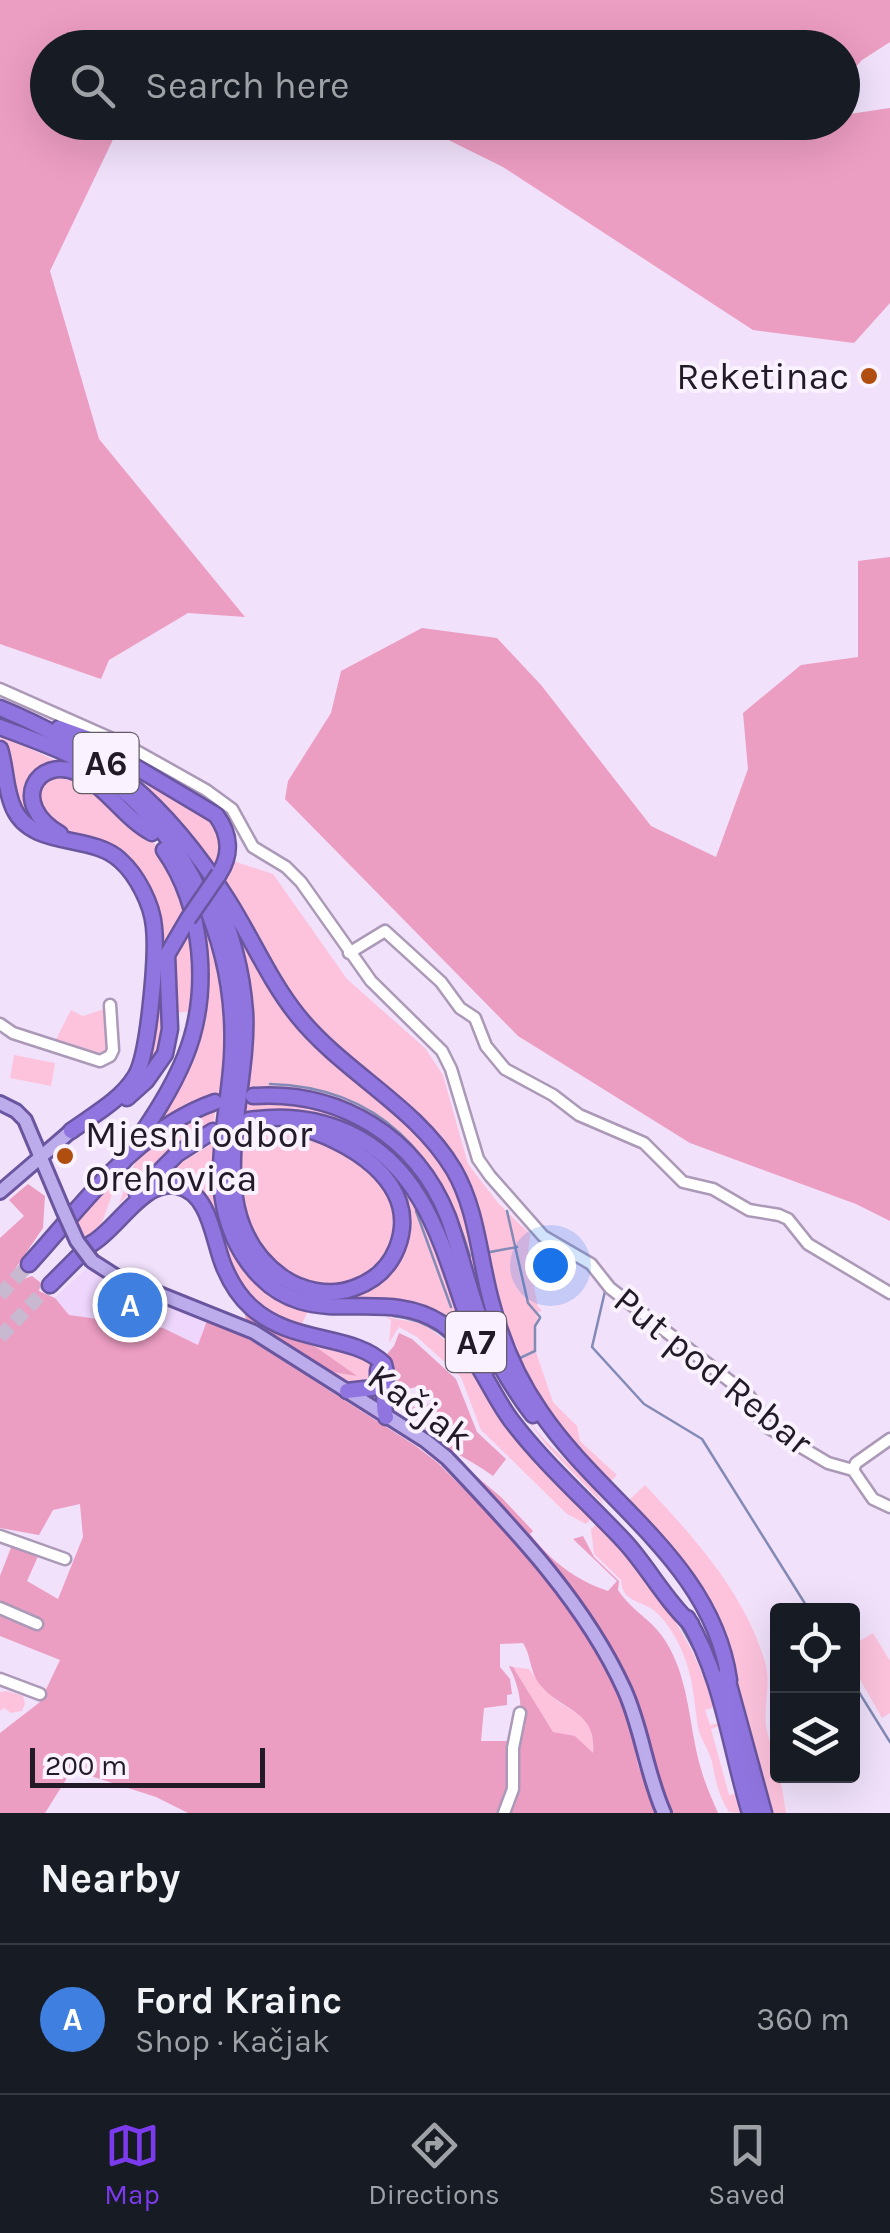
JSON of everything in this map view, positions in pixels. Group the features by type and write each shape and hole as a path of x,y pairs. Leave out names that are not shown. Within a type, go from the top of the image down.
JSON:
{"highway":[{"name":"A6","path":"0,708 44,726 122,776 169,821 189,848"},
{"path":"44,726 80,734 216,815 228,841 226,863 167,955 170,1029 162,1060 139,1088 99,1111"},
{"name":"A6","path":"0,727 72,759"},
{"path":"0,749 18,817 38,832 119,859 144,894 154,926 143,1060 131,1084 71,1131"},
{"path":"72,759 114,792 168,856 186,893 198,941 200,985 194,1027 182,1064 165,1099 122,1163"},
{"path":"72,759 104,776 151,818 189,871 217,933 227,973 232,1033 220,1159 221,1194 230,1228 246,1260 270,1286 302,1302 414,1312 452,1332 526,1439 624,1541 691,1624"},
{"path":"74,842 44,824 36,812 32,790 46,773 66,770 82,775 132,822 152,833"},
{"path":"189,848 229,902 298,1016 345,1065 422,1130 453,1169 474,1221 498,1328 522,1382 554,1431 678,1567 718,1635 726,1657 728,1680"},
{"name":"A7","path":"189,848 223,914 241,981 245,1036 232,1170 236,1205 245,1230 273,1270 286,1280 314,1291 356,1288 380,1273 395,1252 401,1230 399,1206 383,1175 354,1150 317,1132 290,1124 249,1124 299,1118 334,1126 379,1150 396,1164 429,1211 475,1340 514,1412 548,1455 642,1552 691,1624 724,1706 750,1813"},
{"name":"A7","path":"253,1096 314,1100 360,1115 397,1143 422,1169 448,1218 473,1301 506,1376 551,1438 664,1558 708,1630 728,1680 764,1813"},
{"path":"29,1264 122,1163 166,1125 215,1102"},
{"path":"50,1285 155,1174 184,1148 212,1136"},
{"path":"91,1244 108,1234 151,1191 168,1185 183,1188 202,1206 223,1267 250,1307 288,1330 362,1349 384,1364 386,1418"},
{"path":"347,1391 367,1390 377,1384 378,1370 372,1355"}],"main road":[{"name":"Kačjak","path":"0,1104 25,1120 76,1242 92,1261 117,1278 254,1332 447,1458 575,1605 608,1656 626,1694 664,1813"},
{"path":"5,1188 71,1131"},
{"path":"5,1188 30,1178 56,1190"}],"street":[{"name":"Put pod Rebar","path":"0,689 100,732 206,790 232,810 252,846 301,882 371,981 442,1052 451,1068 478,1159 543,1236 591,1264 610,1288 749,1396 760,1408 761,1420 770,1428 828,1463 853,1470 873,1499 890,1507"},
{"path":"349,954 386,932 441,982 460,1008 476,1018 486,1046 505,1068 553,1095 578,1115 644,1142 683,1182 713,1188 750,1210 780,1215 808,1244 890,1293"},
{"path":"0,1024 13,1033 100,1061 113,1050 110,1006"},
{"name":"Put pod Rebar","path":"853,1470 856,1463 890,1440"},
{"path":"0,1536 65,1559"},
{"path":"0,1608 37,1624"},
{"path":"0,1679 40,1694"},
{"path":"504,1813 513,1789 513,1748 520,1713"}],"shaded area":[{"path":"0,0 890,0 890,42 860,62 860,30 30,30 30,140 113,140 50,271 99,439 245,617 188,613 109,660 101,679 0,644"},
{"path":"890,108 890,303 854,343 753,330 503,167 448,140 860,140 860,112"},
{"path":"890,557 890,1221 856,1204 690,1143 518,1036 285,799 288,781 331,713 341,671 422,628 497,638 541,685 651,826 716,857 748,769 743,713 801,665 858,657 858,561"},
{"path":"0,735 72,768 34,779 40,826 30,820 16,799"},
{"path":"72,774 149,835 170,868 186,914 170,937 161,1050 132,1088 158,940 131,867 64,833 36,804 41,780"},
{"path":"144,782 217,822 224,845 215,872 196,842"},
{"path":"230,860 273,874 347,979 425,1048 443,1075 468,1164 499,1204 530,1234 528,1255 538,1307 542,1310 536,1314 535,1350 514,1360 461,1175 314,1028 274,975 220,879"},
{"path":"196,899 221,995 224,1044 219,1095 203,1099 156,1126 174,1097 194,1043 200,990"},
{"path":"189,923 195,956 193,1011 174,1013 172,958"},
{"path":"234,930 293,1020 333,1061 400,1117 439,1159 468,1217 491,1325 488,1327 483,1314 499,1356 521,1408 539,1434 589,1483 604,1505 547,1446 511,1399 389,1152 355,1131 323,1119 248,1111 248,1131 306,1135 361,1162 375,1175 393,1208 392,1241 385,1255 374,1268 346,1284 320,1286 285,1272 256,1238 240,1193 247,1074","holes":["254,1086 306,1090 342,1100 383,1123 416,1153 451,1238 433,1202 403,1161 365,1128 315,1108 252,1101"]},
{"path":"105,1009 107,1050 91,1055 55,1041 71,1010 83,1016"},
{"path":"14,1055 55,1063 51,1086 10,1078"},
{"path":"215,1112 219,1211 239,1259 256,1280 308,1311 302,1324 296,1325 364,1341 384,1353 359,1340 291,1325 258,1306 233,1276 212,1214 162,1179 210,1145 213,1125 175,1146 119,1204 132,1169 145,1150 173,1129"},
{"path":"360,1149 383,1163 418,1205 431,1231 467,1337 443,1318 338,1301 370,1288 388,1269 406,1211"},
{"path":"119,1176 102,1222 86,1239 76,1220"},
{"path":"28,1184 45,1196 43,1228 15,1269 21,1280 32,1276 41,1283 39,1291 55,1298 69,1315 163,1328 198,1345 208,1318 247,1338 438,1463 546,1580 599,1654 627,1714 638,1765 656,1813 188,1813 156,1797 72,1770 45,1813 0,1813 0,1733 40,1702 60,1660 0,1636 0,1576 12,1545 39,1554 27,1581 58,1599 83,1537 80,1504 53,1510 39,1535 0,1528 0,1238 24,1216 9,1200","holes":["523,1643 542,1687 590,1728 593,1753 575,1736 553,1732 509,1666 520,1703 518,1741 481,1741 484,1708 507,1705 507,1695 512,1694 510,1679 500,1667 500,1644"]},
{"path":"86,1269 208,1318 198,1345 163,1328 69,1315 55,1298"},
{"path":"244,1311 270,1330 316,1347 357,1376 332,1372 247,1323"},
{"path":"386,1317 424,1324 454,1347 513,1433 592,1518 586,1524 567,1514 481,1430 461,1377 417,1337 399,1327 389,1343 391,1320"},
{"path":"399,1333 412,1339 456,1379 477,1432 506,1459 493,1476 444,1446 399,1406 400,1400 419,1409 432,1402 416,1387 400,1391 387,1354"},
{"path":"318,1345 363,1358 374,1370 370,1383 354,1385 332,1372 355,1375"},
{"path":"536,1352 553,1402 577,1426 580,1441 617,1475 608,1484 572,1447 515,1362"},
{"path":"459,1462 501,1497 555,1561 608,1591 617,1581 573,1539 583,1536 594,1557 619,1581 618,1590 624,1598 663,1638 681,1676 701,1769 718,1813 669,1813 631,1690 616,1660"},
{"path":"645,1485 716,1567 745,1612 767,1670 770,1783 781,1783 786,1813 769,1813 728,1651 627,1502"},
{"path":"597,1524 651,1587 694,1655 715,1707 705,1710 710,1725 719,1723 711,1729 729,1795 736,1794 741,1813 729,1812 720,1794 711,1757 699,1731 682,1650 666,1622 628,1596 621,1580 594,1554 591,1529"},
{"path":"873,1633 890,1661 890,1713 882,1718 860,1679 860,1641"},
{"path":"513,1667 529,1669 552,1697 583,1718 593,1736 593,1754 575,1736 553,1733"},
{"path":"0,1692 23,1696 22,1711 0,1711"}],"waterway":[{"path":"270,1084 309,1088 344,1098 374,1113 400,1134 423,1158 442,1187 470,1256"},
{"path":"416,1211 451,1307"},
{"path":"507,1211 528,1303 540,1317"},
{"path":"490,1252 517,1247"},
{"path":"606,1287 592,1347 644,1404 702,1439 805,1603"},
{"path":"393,1316 429,1326 456,1348 472,1368"},
{"path":"520,1358 535,1351 535,1326 540,1318"},
{"path":"678,1621 699,1658 714,1700"},
{"path":"859,1693 890,1742"},
{"path":"739,1800 742,1813"}],"tunnel":[{"path":"211,1140 249,1127"},
{"path":"0,1295 29,1264"},
{"path":"0,1337 50,1285"}],"place":[{"name":"Reketinac","path":"869,376"},
{"name":"Mjesni odbor Orehovica","path":"65,1156"},
{"name":"Ford Krainc","path":"130,1305"}]}
